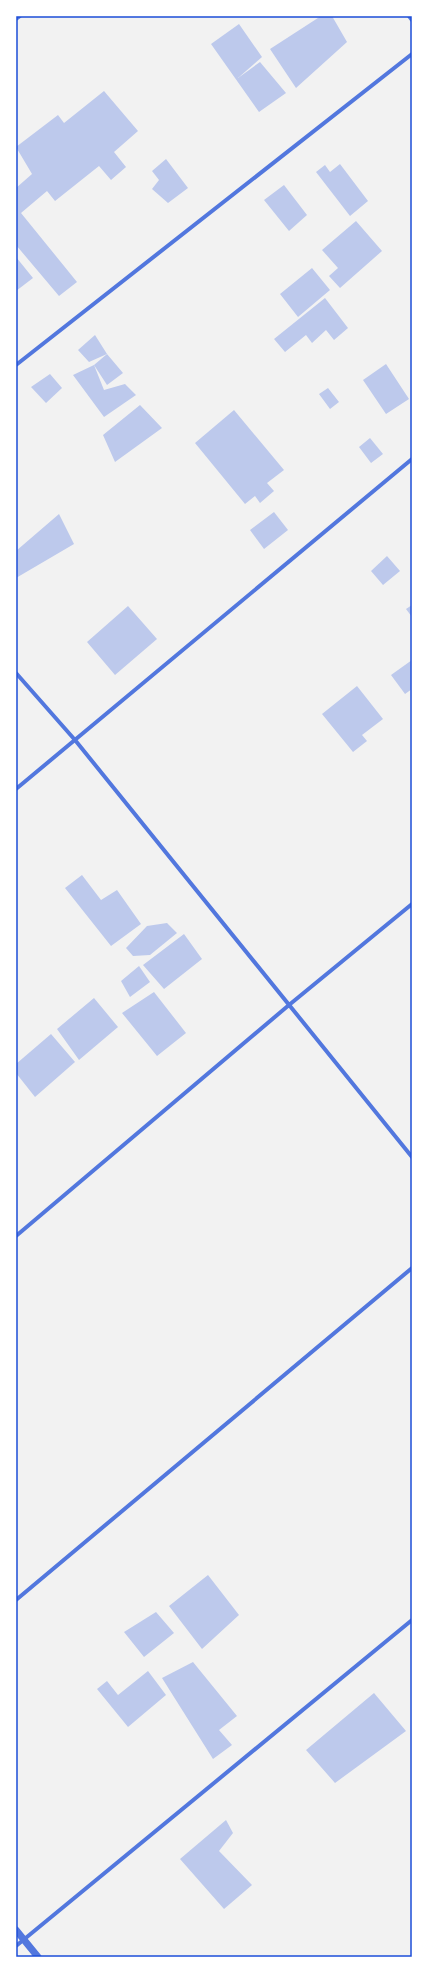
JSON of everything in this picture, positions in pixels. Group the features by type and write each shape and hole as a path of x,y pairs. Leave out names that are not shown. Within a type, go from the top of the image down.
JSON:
{"street":[{"path":"16,19 20,16"},
{"path":"408,16 412,20"},
{"path":"16,365 412,54"},
{"path":"16,789 412,459"},
{"path":"16,673 75,740 412,1157"},
{"path":"16,1236 289,1005 412,904"},
{"path":"16,1600 412,1268"},
{"path":"16,1946 412,1620"},
{"path":"16,1930 38,1957"}],"building":[{"path":"321,16 332,16 347,42 296,88 270,49"},
{"path":"239,24 262,57 238,78 260,62 286,93 259,112 211,44"},
{"path":"104,91 138,131 114,152 126,167 111,180 99,166 55,201 47,191 21,213 77,282 59,296 16,245 16,188 32,174 16,147 58,115 64,123"},
{"path":"166,159 188,188 168,203 152,189 159,180 152,171"},
{"path":"340,164 368,201 350,216 316,172 325,165 330,172"},
{"path":"284,185 307,215 289,231 264,200"},
{"path":"356,221 382,251 340,288 329,276 338,268 322,250"},
{"path":"16,257 33,278 16,291"},
{"path":"312,268 330,290 298,317 280,294"},
{"path":"325,298 348,328 334,340 326,330 312,343 306,335 285,352 274,339"},
{"path":"95,335 107,354 89,362 78,350"},
{"path":"107,354 123,373 107,385 94,365"},
{"path":"386,364 409,399 386,414 363,380"},
{"path":"94,365 104,390 125,384 136,395 104,417 73,375"},
{"path":"50,374 62,388 46,403 31,387"},
{"path":"328,388 339,402 330,409 319,394"},
{"path":"140,405 162,428 115,462 103,435"},
{"path":"234,410 284,470 267,483 274,491 260,503 255,496 245,504 195,443"},
{"path":"370,438 383,454 371,463 359,447"},
{"path":"274,512 288,530 264,549 250,530"},
{"path":"59,514 74,544 16,578 16,551"},
{"path":"387,556 400,571 383,585 371,571"},
{"path":"412,605 412,617 406,609"},
{"path":"128,606 157,639 115,675 87,642"},
{"path":"412,660 412,689 405,694 391,675"},
{"path":"357,686 383,719 362,735 367,741 353,752 322,714"},
{"path":"82,875 101,900 117,890 141,924 111,946 65,888"},
{"path":"167,923 177,933 150,955 133,956 126,948 147,926"},
{"path":"184,934 202,959 164,989 143,965"},
{"path":"139,966 150,982 130,997 121,981"},
{"path":"154,992 186,1033 157,1056 122,1013"},
{"path":"94,998 118,1027 79,1060 57,1029"},
{"path":"51,1034 75,1062 35,1097 16,1073 16,1064"},
{"path":"208,1575 239,1615 202,1649 169,1606"},
{"path":"156,1612 174,1633 144,1657 124,1632"},
{"path":"193,1662 237,1716 219,1730 232,1745 213,1759 162,1678"},
{"path":"148,1671 166,1695 128,1727 97,1689 107,1681 118,1695"},
{"path":"374,1693 406,1731 335,1783 306,1750"},
{"path":"226,1820 233,1833 219,1851 252,1885 224,1909 180,1859"}]}
